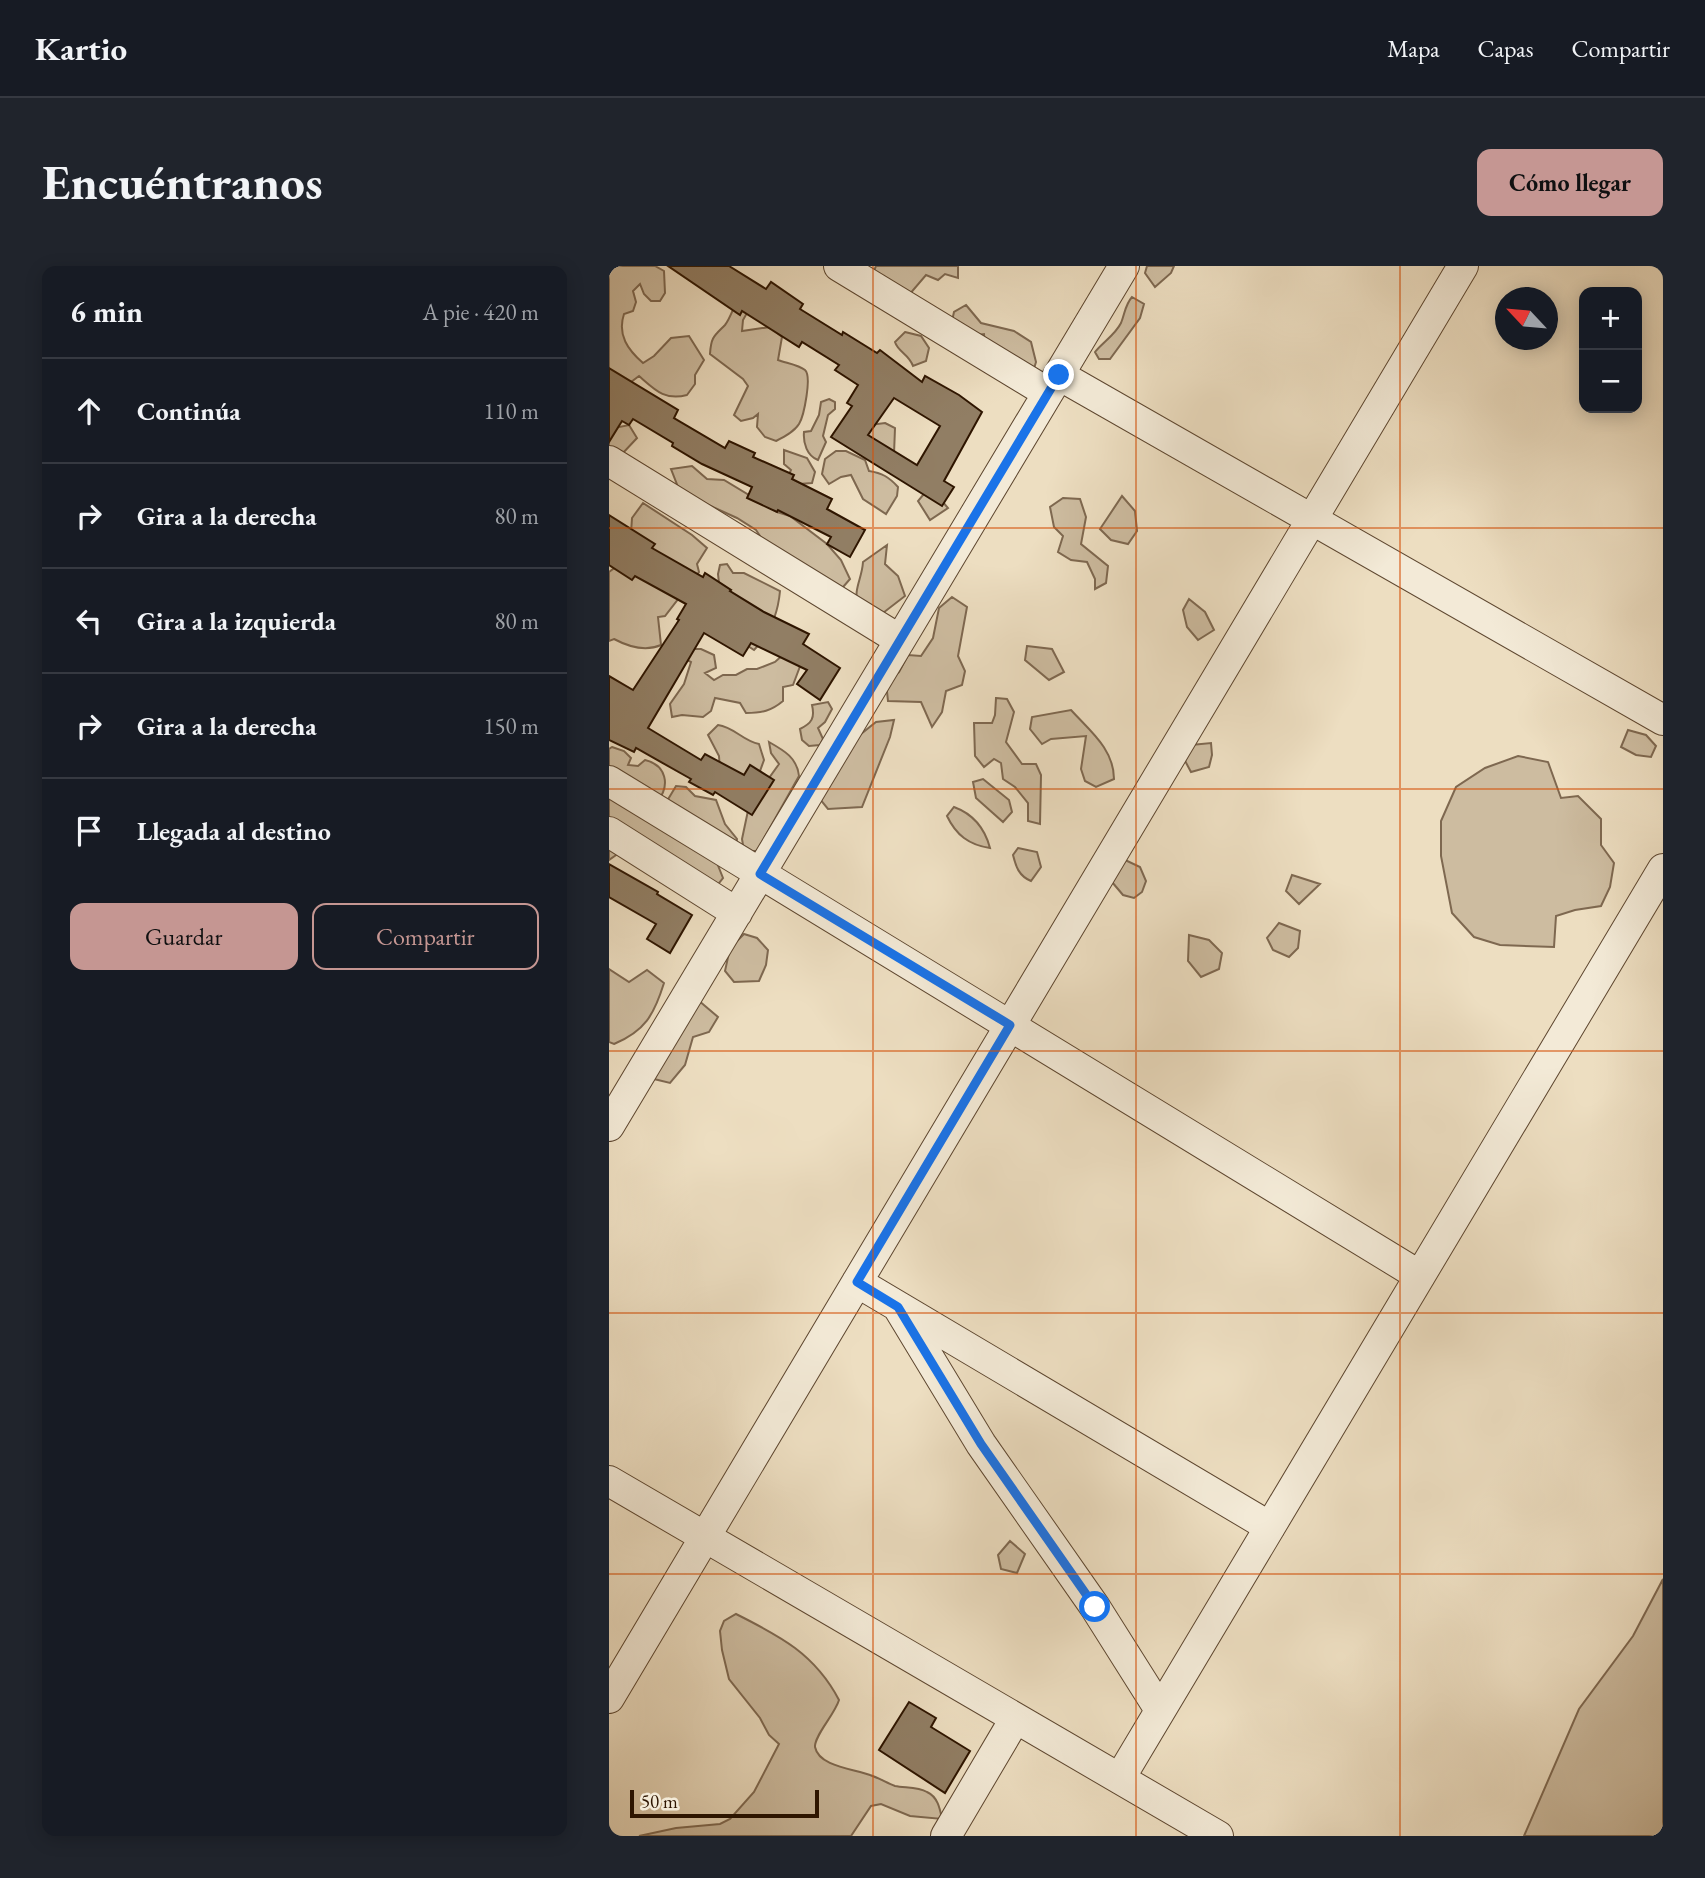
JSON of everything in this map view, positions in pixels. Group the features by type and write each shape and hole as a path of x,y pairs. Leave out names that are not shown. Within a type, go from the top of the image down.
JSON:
{"street":[{"path":"839,266 1053,384 1312,519 1663,720"},
{"path":"609,1126 1124,266"},
{"path":"609,1698 1463,266"},
{"path":"609,461 900,640"},
{"path":"609,781 1420,1276"},
{"path":"609,832 737,913"},
{"path":"1120,1777 1663,869"},
{"path":"857,1282 1269,1527"},
{"path":"898,1307 981,1444 1095,1607 1160,1710"},
{"path":"609,1481 1218,1836"},
{"path":"946,1836 1015,1719"}],"shaded area":[{"path":"609,266 655,266 664,271 665,293 660,301 651,301 640,284 633,291 636,302 633,311 624,314 623,335 625,342 643,363 654,356 671,338 689,336 704,360 695,375 695,384 687,395 666,395 655,390 639,376 627,385 609,373"},
{"path":"876,266 958,266 958,278 945,274 938,280 926,275 909,295 873,273"},
{"path":"1147,266 1174,266 1171,273 1155,287 1145,273"},
{"path":"1132,297 1144,304 1140,318 1110,359 1099,359 1095,352 1121,323"},
{"path":"738,299 751,306 743,320 742,331 770,327 782,337 778,360 799,367 807,374 806,396 799,424 792,432 776,441 765,437 757,427 758,414 741,421 734,415 748,386 743,379 710,354 714,337 727,322"},
{"path":"966,305 981,323 1014,331 1031,342 1036,362 1032,375 985,344 984,334 968,336 952,321 954,312"},
{"path":"905,332 921,336 929,348 926,361 913,366 899,348 895,342"},
{"path":"829,399 835,402 835,409 828,415 823,436 826,442 818,460 807,449 804,432 811,431 819,415 821,402"},
{"path":"885,423 895,428 894,454 861,447 870,425"},
{"path":"629,425 637,438 623,453 609,452 609,429"},
{"path":"784,450 807,458 815,472 812,483 786,481 791,470 784,464"},
{"path":"836,451 846,451 865,460 869,471 885,476 898,487 897,496 886,514 863,499 851,475 829,484 822,474 825,459"},
{"path":"692,466 707,479 724,480 777,512 790,516 827,544 841,560 850,579 837,594 780,566 756,530 737,518 680,492 671,469"},
{"path":"936,494 948,508 930,520 918,501 923,495"},
{"path":"1122,496 1135,511 1137,531 1128,544 1111,540 1100,529"},
{"path":"1063,498 1080,499 1086,517 1081,544 1108,566 1106,583 1095,589 1095,579 1087,562 1071,560 1058,552 1063,536 1054,527 1050,507"},
{"path":"643,503 707,548 697,564 699,572 665,616 658,617 661,645 643,648 614,639 609,641 609,572 617,566 631,533 632,518"},
{"path":"887,545 885,564 898,576 905,596 883,613 858,605 857,594 863,562"},
{"path":"727,564 733,573 744,573 780,591 772,623 754,650 745,644 720,592 720,565"},
{"path":"952,597 967,607 958,656 965,671 962,685 946,691 942,712 932,727 921,702 888,701 886,682 899,672 908,655 921,656 933,638 939,608"},
{"path":"1189,599 1205,612 1214,630 1198,640 1187,627 1183,610"},
{"path":"1027,646 1052,649 1064,672 1049,680 1025,660"},
{"path":"689,649 701,649 714,655 716,668 705,673 714,680 723,675 736,675 747,669 757,669 775,662 784,654 802,661 793,685 783,687 783,701 770,709 746,713 740,703 715,698 711,711 703,717 672,717 670,704 684,684 691,662 675,654"},
{"path":"996,698 1007,699 1014,712 1006,742 1022,764 1036,764 1041,775 1040,824 1028,821 1028,803 1015,787 1003,779 1001,763 994,759 984,767 975,756 974,723 992,723"},
{"path":"828,702 832,709 818,728 823,739 820,745 809,746 802,740 800,729 812,720 812,705"},
{"path":"1071,710 1105,750 1113,768 1114,779 1096,787 1085,781 1081,769 1086,736 1051,739 1042,744 1030,729 1032,717"},
{"path":"894,720 890,737 862,807 828,809 819,798 851,742 876,722"},
{"path":"718,725 759,744 764,760 756,782 720,771 719,756 708,735"},
{"path":"1628,730 1646,735 1656,746 1651,757 1636,755 1621,747"},
{"path":"769,742 789,756 796,764 799,776 757,851 744,851 742,839 749,806 779,764 771,753"},
{"path":"1211,743 1209,767 1191,772 1183,757 1191,745"},
{"path":"612,747 624,751 631,758 628,765 638,766 645,760 658,766 665,783 657,802 667,801 676,786 686,787 695,796 716,800 725,824 737,839 735,851 717,863 723,878 715,888 619,853 609,860 609,749"},
{"path":"1518,756 1548,762 1561,798 1578,796 1601,819 1601,845 1614,863 1610,887 1601,906 1556,916 1554,947 1500,945 1474,937 1452,913 1441,856 1441,821 1456,787 1485,768"},
{"path":"983,779 1009,800 1012,812 1003,822 976,798 973,782"},
{"path":"954,807 977,823 990,848 970,842 959,834 947,816"},
{"path":"1018,848 1037,852 1041,867 1031,881 1021,874 1017,867 1013,855"},
{"path":"1123,859 1140,867 1146,881 1142,892 1134,898 1123,895 1112,882"},
{"path":"1292,875 1320,884 1299,904 1286,891"},
{"path":"1279,923 1300,931 1298,948 1289,957 1273,950 1267,938"},
{"path":"744,934 757,938 768,950 766,965 759,981 734,982 725,971 730,948"},
{"path":"1189,935 1209,940 1222,953 1219,969 1201,977 1188,961"},
{"path":"609,969 629,982 647,970 664,983 647,1021 625,1039 614,1044 609,1042"},
{"path":"698,1000 718,1017 709,1032 693,1037 685,1065 670,1083 654,1079"},
{"path":"1010,1541 1025,1554 1017,1573 1001,1569 998,1555"},
{"path":"1663,1579 1663,1836 1524,1836 1579,1709 1633,1636"},
{"path":"736,1614 782,1639 807,1658 819,1670 839,1700 816,1742 815,1747 823,1759 895,1786 916,1788 931,1794 936,1800 942,1819 910,1816 881,1804 871,1806 851,1836 639,1836 676,1828 720,1824 730,1819 754,1792 779,1744 769,1735 760,1718 729,1679 720,1631 724,1621"}],"building":[{"path":"668,266 729,266 766,289 771,282 803,304 800,309 842,335 843,332 877,353 880,350 922,382 925,376 982,412 944,481 954,487 942,506 831,437 852,406 847,403 858,385 835,370 839,365 802,342 799,347 742,311 740,315","holes":["894,398 940,426 917,465 868,435"]},
{"path":"609,368 678,410 674,418 725,448 729,441 755,453 753,457 794,475 792,479 832,499 827,509 865,530 850,557 827,544 831,537 778,510 777,512 747,498 752,487 702,464 633,419 629,425 622,421 609,442"},
{"path":"609,515 655,544 652,548 703,577 705,573 764,612 809,634 803,644 840,668 820,700 797,684 807,670 751,643 743,656 704,633 648,728 701,760 705,754 744,775 750,765 774,780 752,815 715,792 713,795 689,782 691,779 636,748 634,752 609,740 609,676 633,690 679,620 677,619 686,604 635,576 632,580 609,565"},
{"path":"609,864 692,915 670,953 647,939 656,924 609,897"},
{"path":"909,1702 936,1718 931,1727 970,1751 945,1793 879,1750"}],"route":[{"path":"1059,375 760,874 1010,1025 857,1282 898,1307 981,1444 1095,1607"}]}
